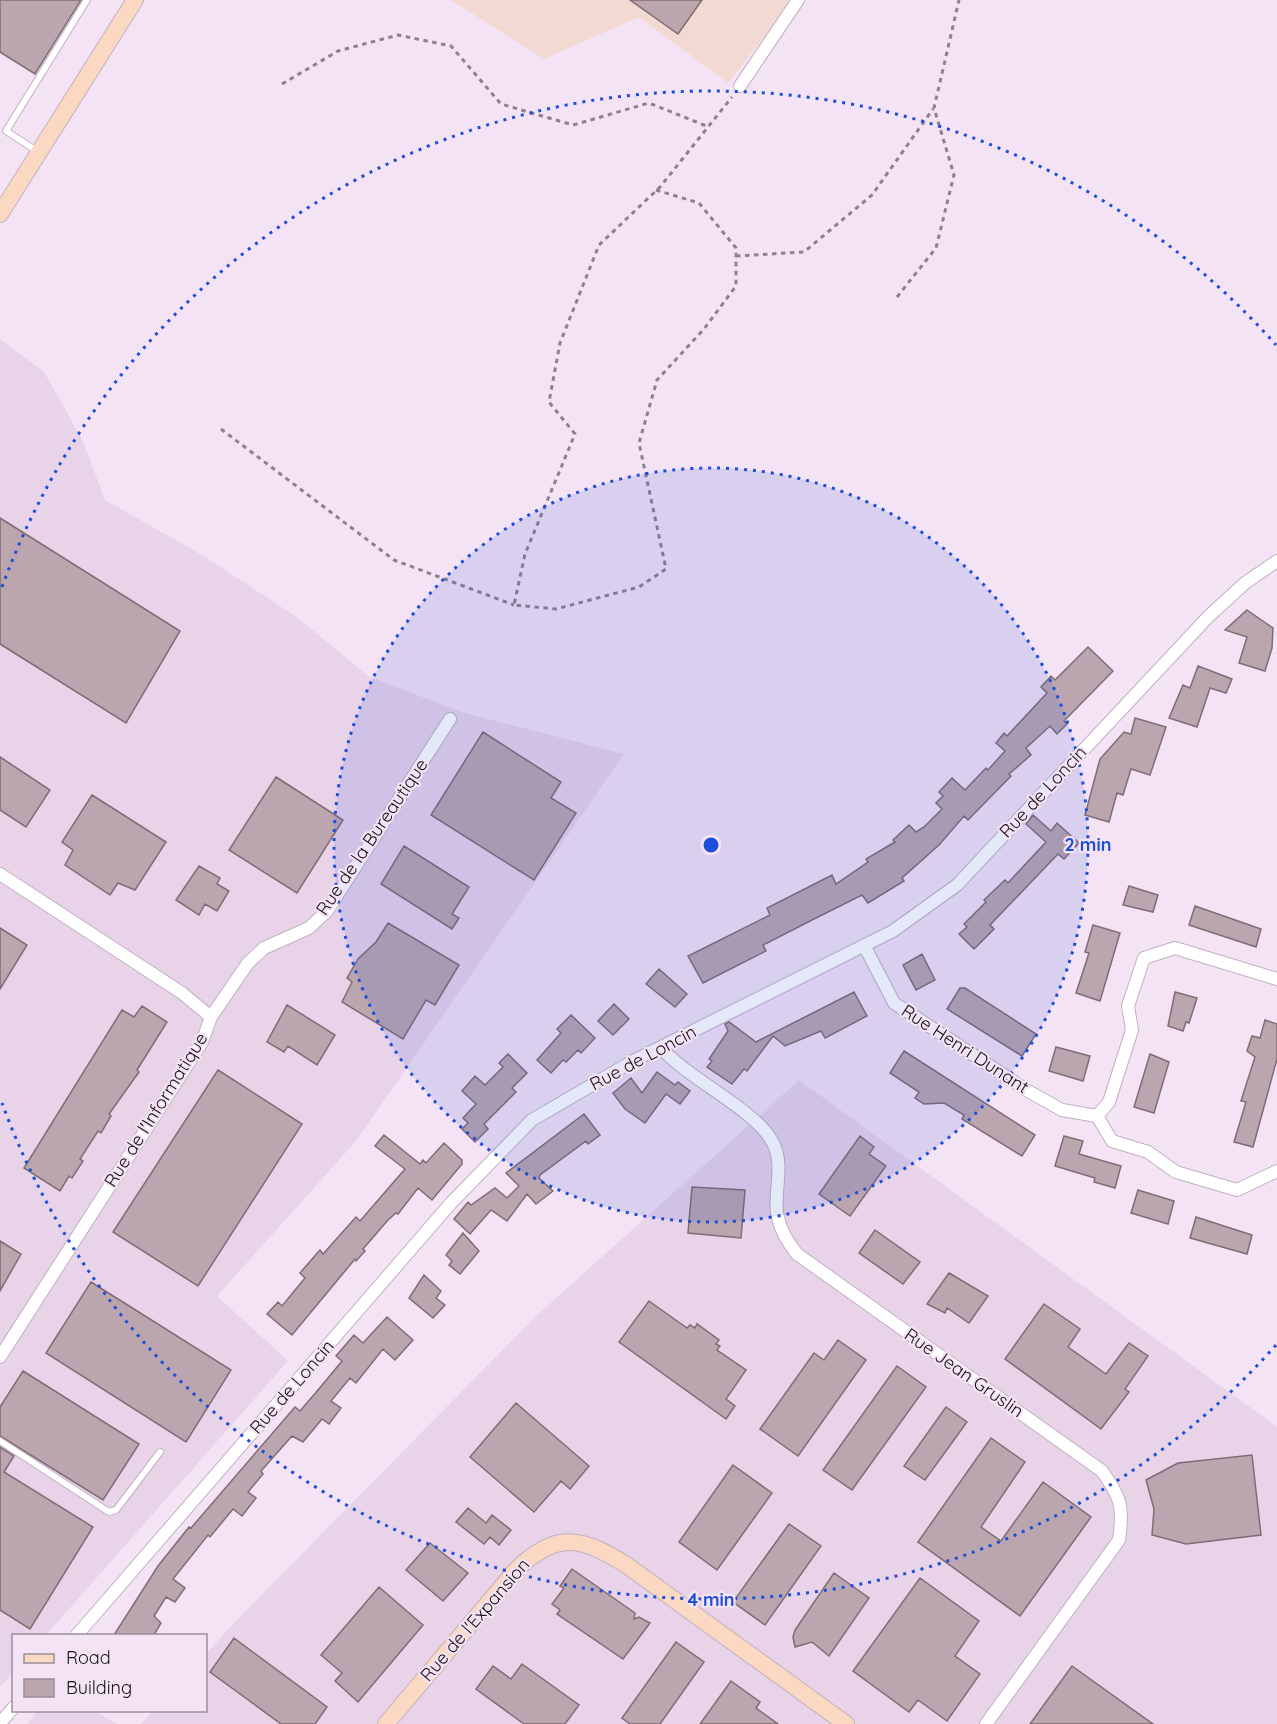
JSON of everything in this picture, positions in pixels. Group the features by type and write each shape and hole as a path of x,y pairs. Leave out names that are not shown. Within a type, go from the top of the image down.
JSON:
{"street":[{"path":"0,214 135,0"},
{"path":"740,86 798,0"},
{"name":"Rue de Loncin","path":"77,1634 451,1203 532,1120 633,1060 893,931 957,885 1208,617 1245,583 1277,561"},
{"name":"Rue de la Bureautique","path":"211,1017 248,963 264,948 309,928 327,911 450,719"},
{"name":"Rue de l'Informatique","path":"0,874 182,993 211,1017 202,1042 0,1357"},
{"name":"Rue Henri Dunant","path":"864,945 894,1003 1053,1105 1062,1110 1096,1116"},
{"path":"1277,979 1175,948 1144,958 1128,1006 1132,1030 1109,1102 1096,1116 1112,1141 1148,1152 1176,1172 1237,1190 1277,1172"},
{"name":"Rue Jean Gruslin","path":"661,1048 676,1064 753,1119 773,1142 778,1155 777,1211 780,1225 797,1254 1102,1471 1119,1494 1123,1516 1119,1540 986,1724"},
{"name":"Rue de l'Expansion","path":"386,1724 517,1569 537,1550 572,1541 597,1546 626,1564 846,1724"},
{"path":"0,1723 12,1709"}],"lane":[{"path":"39,152 3,129 87,0"},
{"path":"0,1441 109,1512 116,1510 160,1452"}],"path":[{"path":"736,256 804,252 872,195 934,108 959,0"},
{"path":"282,84 338,51 398,35 451,46 501,104 573,125 650,103 709,127"},
{"path":"514,605 525,554 576,434 549,402 560,343 599,245 656,190 740,86"},
{"path":"897,297 936,248 954,175 934,108"},
{"path":"221,429 394,560 514,605 556,609 639,587 666,569 639,443 657,380 704,329 736,286 736,248 699,203 656,190"}],"shaded area":[{"path":"451,0 793,0 728,83 639,17 544,59"},
{"path":"0,339 44,372 82,439 105,500 207,558 298,618 368,676 461,712 624,754 356,1141 217,1296 288,1361 47,1634 12,1634 12,1673 0,1687"},
{"path":"799,1080 1277,1427 1277,1724 141,1724 152,1712 207,1712 207,1653 535,1317"},
{"path":"36,1712 96,1712 117,1724 28,1724"}],"building":[{"path":"0,0 81,0 35,74 0,52"},
{"path":"630,0 702,0 678,34"},
{"path":"0,518 180,631 126,723 0,644"},
{"path":"1247,610 1273,628 1272,648 1265,671 1239,663 1247,637 1225,630"},
{"path":"1088,647 1113,671 1064,721 1067,724 1057,734 1050,726 1026,748 1031,755 1009,774 1011,776 968,820 964,816 939,845 902,878 904,881 868,903 862,895 814,919 763,945 766,951 703,983 688,956 770,915 767,908 832,875 836,884 868,862 866,859 895,842 893,840 909,825 916,832 924,827 942,809 936,803 943,796 939,792 952,778 965,790 986,768 988,770 1005,751 996,743 1004,733 1007,736 1047,693 1041,687 1051,676 1055,680"},
{"path":"1198,666 1232,679 1226,693 1210,688 1197,727 1169,718 1183,685 1190,688"},
{"path":"1135,718 1166,727 1150,775 1131,769 1123,795 1117,793 1109,822 1085,815 1100,759 1124,732 1131,734"},
{"path":"483,732 561,782 551,798 576,813 534,880 431,815"},
{"path":"0,757 50,790 26,827 0,810"},
{"path":"276,777 343,820 297,893 229,850"},
{"path":"92,795 166,842 135,890 118,883 110,895 65,865 73,850 62,842"},
{"path":"1033,815 1051,831 1057,823 1079,843 1064,859 1058,854 990,925 994,929 974,949 959,934 967,927 964,924 986,902 984,900 1005,880 1008,883 1046,842 1026,824"},
{"path":"404,846 469,887 452,914 459,918 452,929 381,884"},
{"path":"199,866 220,878 217,884 229,891 217,911 205,904 199,915 176,900"},
{"path":"1129,886 1158,895 1153,912 1123,905"},
{"path":"1195,906 1261,929 1256,947 1189,925"},
{"path":"388,923 459,965 435,1005 426,1000 403,1039 342,1002 352,982 347,978 358,959 376,942"},
{"path":"1093,925 1120,933 1100,1001 1076,993 1089,953 1085,952"},
{"path":"0,928 27,945 0,989"},
{"path":"922,954 935,980 916,990 903,965"},
{"path":"659,969 687,994 675,1007 646,984"},
{"path":"960,988 965,988 1036,1034 1022,1056 947,1009"},
{"path":"854,992 867,1016 825,1038 821,1031 785,1046 773,1036 747,1071 744,1069 732,1084 707,1067 712,1061 709,1059 728,1031 725,1024 729,1022 756,1042"},
{"path":"1175,992 1197,998 1189,1023 1186,1022 1183,1031 1168,1026"},
{"path":"614,1004 629,1019 613,1035 598,1021"},
{"path":"287,1005 335,1035 317,1065 288,1046 284,1052 267,1042"},
{"path":"142,1006 167,1022 137,1070 139,1072 109,1114 111,1116 101,1133 98,1131 80,1159 83,1161 72,1178 69,1176 60,1191 24,1168 122,1010 134,1017"},
{"path":"571,1015 595,1038 581,1053 578,1050 566,1062 563,1060 551,1073 537,1060 561,1033 557,1029"},
{"path":"1265,1020 1277,1024 1277,1059 1253,1147 1234,1142 1246,1102 1241,1101 1255,1057 1247,1051 1252,1036 1260,1038"},
{"path":"1056,1047 1090,1056 1083,1081 1049,1071"},
{"path":"904,1051 1035,1135 1022,1156 962,1119 964,1115 944,1103 924,1104 915,1098 919,1092 890,1073"},
{"path":"508,1054 527,1073 512,1088 516,1092 484,1124 488,1129 475,1142 462,1129 468,1123 463,1118 476,1104 462,1091 475,1076 485,1085 503,1067 499,1063"},
{"path":"1150,1054 1169,1062 1154,1113 1134,1107"},
{"path":"218,1070 302,1124 198,1286 113,1232"},
{"path":"657,1072 675,1085 678,1082 690,1091 680,1104 666,1094 645,1123 625,1109 613,1093 631,1078 642,1093"},
{"path":"584,1114 600,1135 588,1144 586,1141 540,1175 539,1178 553,1191 536,1204 527,1194 507,1221 491,1210 470,1234 454,1219 468,1202 471,1205 495,1188 507,1198 519,1186 506,1173"},
{"path":"384,1135 420,1164 423,1160 426,1163 444,1143 462,1160 462,1164 432,1200 418,1188 398,1214 396,1213 388,1220 363,1249 365,1251 356,1261 355,1259 292,1335 267,1314 278,1302 282,1306 305,1278 300,1273 320,1250 323,1254 356,1217 360,1221 405,1169 375,1146"},
{"path":"860,1136 874,1147 869,1154 886,1166 850,1216 819,1194"},
{"path":"1064,1136 1083,1141 1079,1154 1121,1166 1115,1188 1094,1182 1095,1178 1055,1166"},
{"path":"692,1187 745,1190 741,1238 688,1233"},
{"path":"1138,1190 1174,1201 1168,1224 1131,1213"},
{"path":"1196,1217 1252,1235 1247,1254 1190,1238"},
{"path":"875,1230 920,1262 903,1284 859,1253"},
{"path":"463,1233 479,1251 460,1274 449,1265 452,1261 446,1255"},
{"path":"0,1241 21,1254 0,1291"},
{"path":"949,1273 988,1296 969,1323 947,1308 945,1313 927,1304"},
{"path":"424,1275 441,1291 436,1298 445,1305 433,1318 409,1298"},
{"path":"91,1282 231,1370 186,1442 46,1353"},
{"path":"649,1301 687,1328 690,1325 695,1328 697,1324 719,1340 716,1344 720,1346 717,1350 746,1370 726,1399 735,1406 726,1419 619,1342"},
{"path":"1044,1304 1080,1329 1068,1347 1106,1374 1129,1343 1148,1356 1125,1389 1129,1392 1101,1429 1005,1359"},
{"path":"387,1317 413,1340 395,1360 383,1349 356,1383 350,1378 331,1401 341,1408 329,1424 322,1419 303,1442 292,1436 261,1471 263,1474 248,1492 256,1498 242,1516 233,1509 210,1537 208,1535 173,1579 185,1588 175,1602 166,1597 154,1616 161,1623 155,1634 115,1634 158,1566 189,1527 191,1528 295,1407 300,1411 342,1361 336,1356 354,1335 363,1343"},
{"path":"838,1340 866,1360 798,1456 760,1429 814,1353 824,1360"},
{"path":"897,1366 926,1387 852,1490 823,1470"},
{"path":"23,1371 139,1444 103,1500 0,1436 0,1407"},
{"path":"516,1403 589,1466 570,1489 561,1481 534,1512 470,1457"},
{"path":"946,1407 967,1422 925,1480 904,1466"},
{"path":"991,1438 1025,1462 981,1527 1001,1541 1043,1482 1091,1517 1020,1616 918,1542"},
{"path":"0,1447 14,1456 4,1472 93,1527 30,1629 0,1610"},
{"path":"1252,1455 1261,1535 1186,1544 1152,1535 1154,1509 1146,1480 1178,1463"},
{"path":"733,1465 772,1493 717,1570 679,1542"},
{"path":"468,1508 486,1523 492,1515 511,1530 499,1545 490,1537 484,1544 456,1522"},
{"path":"789,1524 821,1546 765,1625 733,1602"},
{"path":"430,1543 468,1573 443,1601 406,1570"},
{"path":"572,1569 635,1613 634,1619 639,1617 650,1623 623,1659 557,1614 560,1610 552,1604 564,1588 560,1586"},
{"path":"834,1573 869,1598 829,1656 812,1642 795,1647 793,1637 795,1630"},
{"path":"920,1578 979,1621 955,1656 980,1674 947,1721 918,1700 909,1712 853,1671"},
{"path":"379,1587 423,1625 358,1702 335,1681 342,1673 321,1655"},
{"path":"234,1638 327,1707 315,1724 281,1724 210,1672"},
{"path":"676,1642 704,1662 660,1724 630,1724 622,1718"},
{"path":"522,1664 579,1705 565,1724 524,1724 476,1689 493,1666 511,1679"},
{"path":"1072,1666 1153,1724 1030,1724"},
{"path":"731,1681 760,1702 756,1708 778,1724 700,1724"}]}
